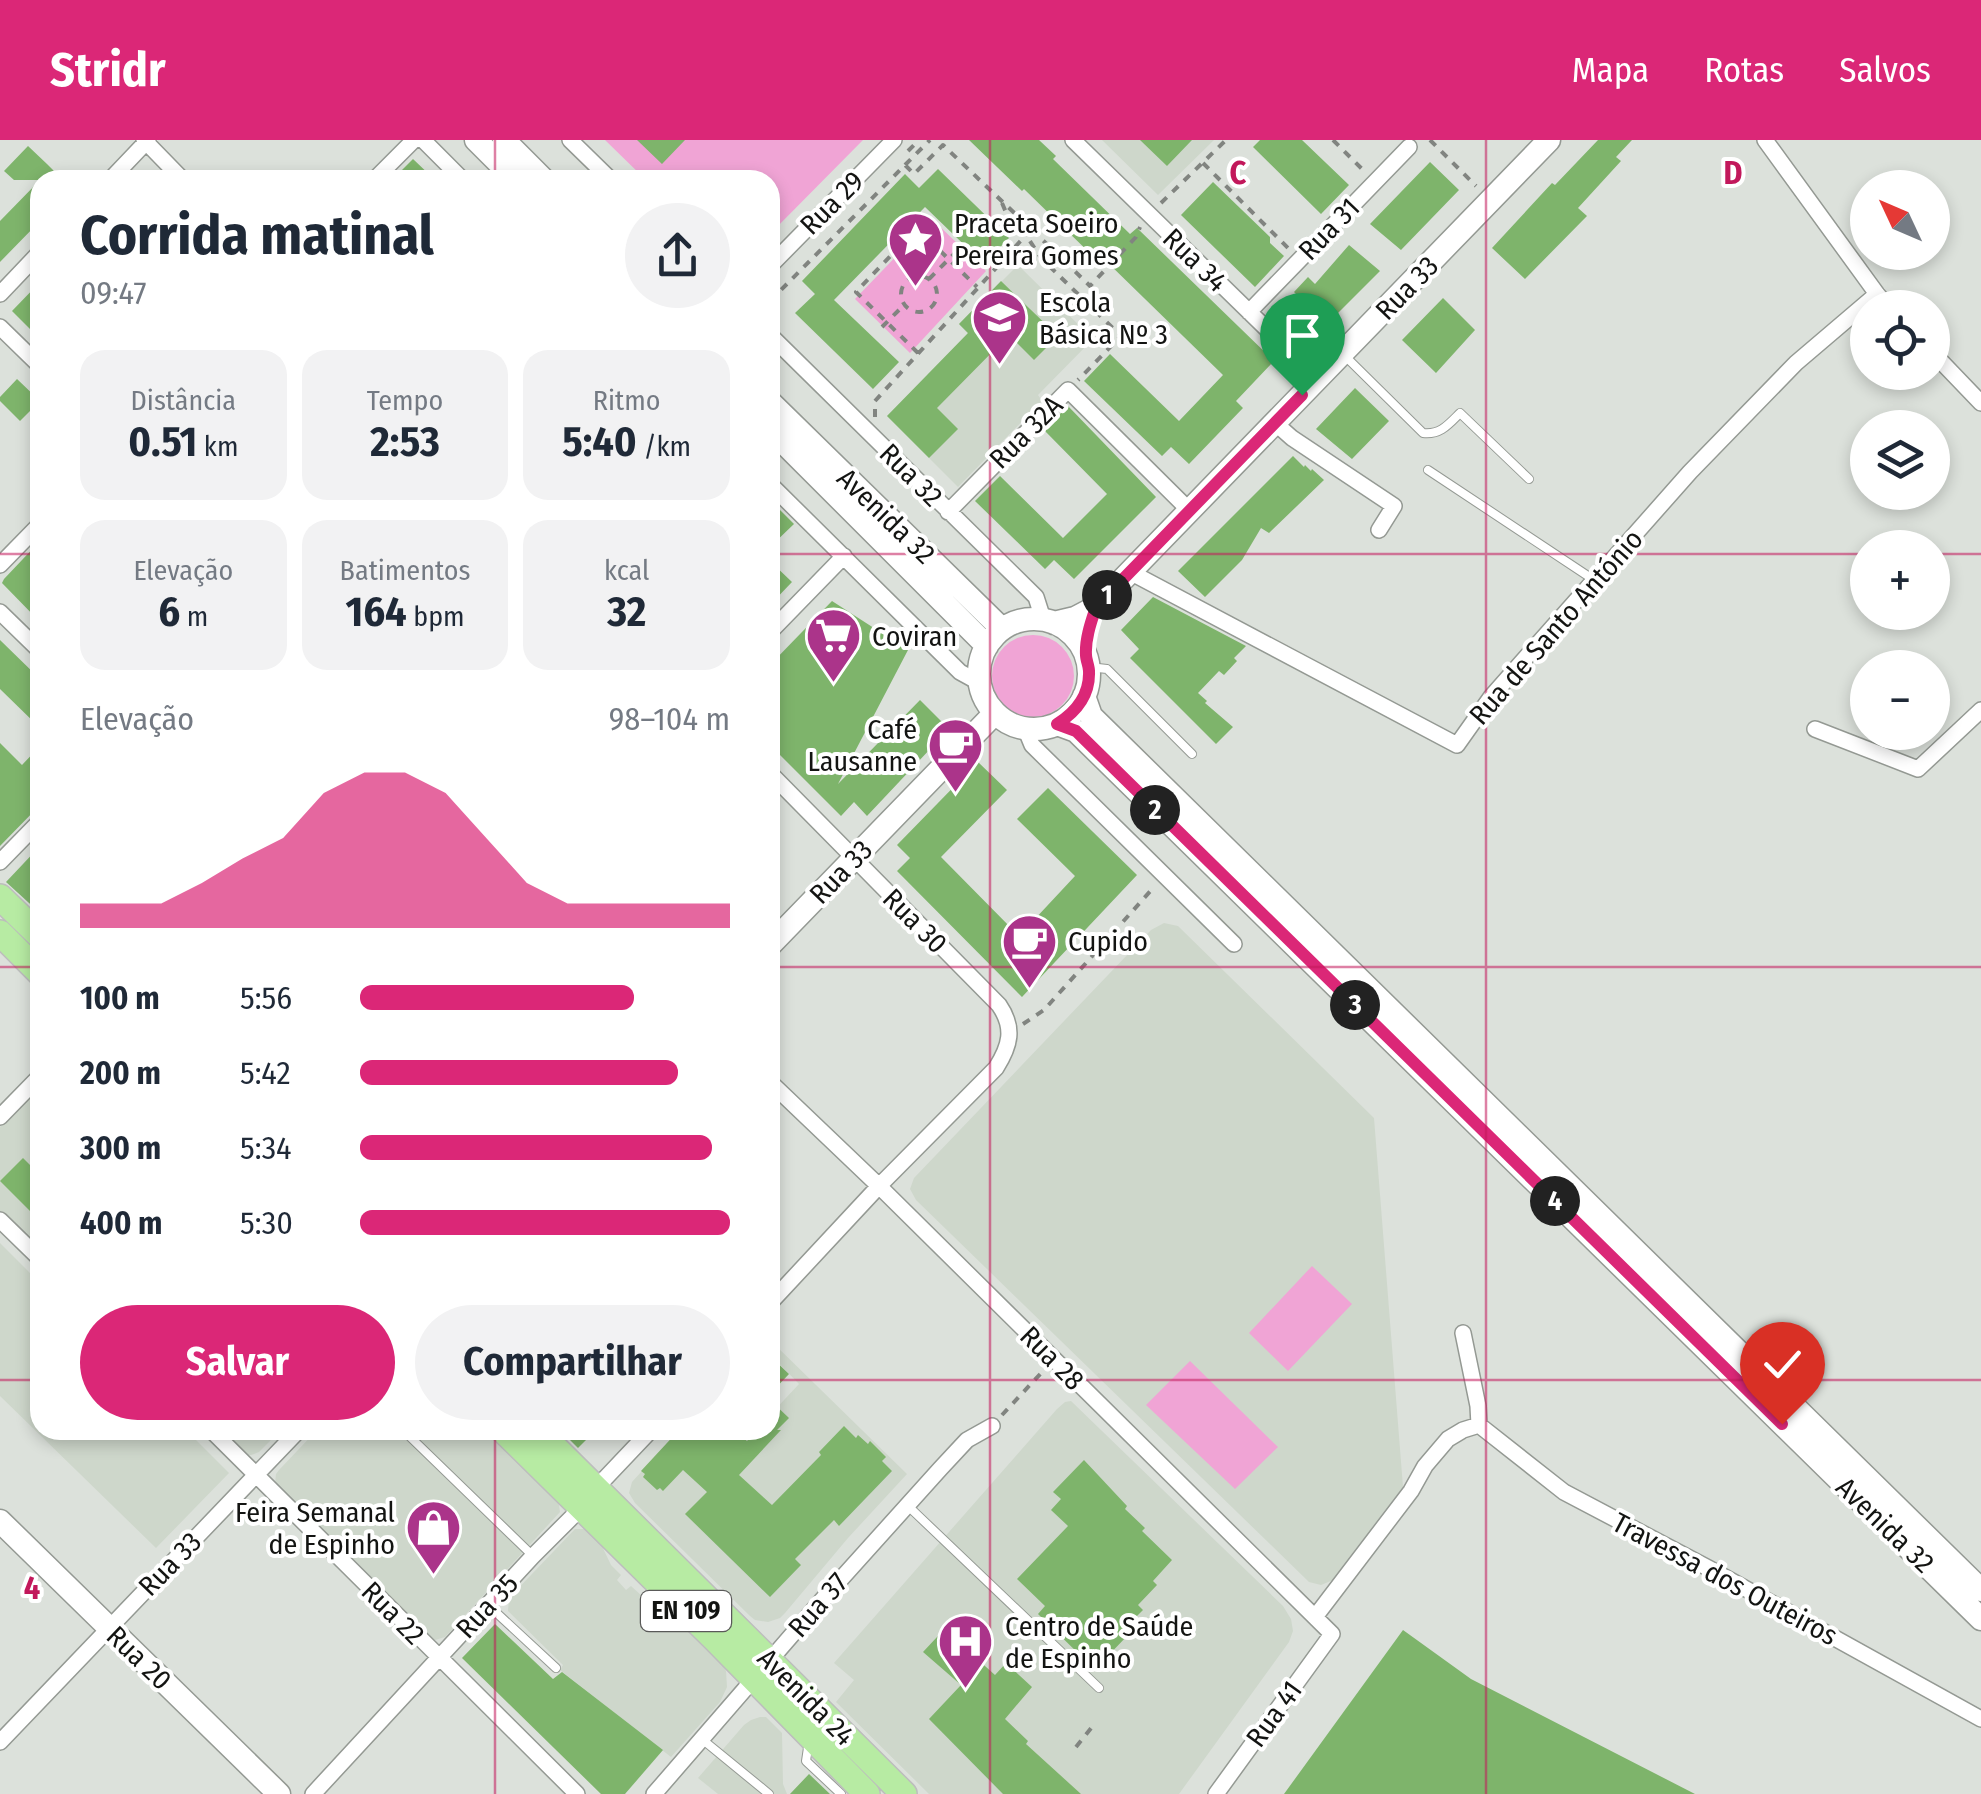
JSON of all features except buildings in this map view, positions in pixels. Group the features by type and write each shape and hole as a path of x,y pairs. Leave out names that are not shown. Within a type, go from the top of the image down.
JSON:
{"main road":[{"path":"476,140 506,170"},
{"path":"504,140 534,170"},
{"name":"Rua 33","path":"1049,621 1076,618 1096,607 1550,140"},
{"name":"Avenida 32","path":"780,413 994,638"},
{"name":"Avenida 32","path":"780,439 994,638"},
{"path":"1087,661 1080,642 1068,630 1049,621 1014,622 994,638 982,658 980,683 995,713 1010,724 1041,728 1068,717 1084,696 1088,682 1088,629 1096,607"},
{"name":"Avenida 32","path":"1084,696 1091,716 1981,1590"},
{"name":"Rua 33","path":"780,935 995,713"},
{"name":"Avenida 32","path":"1057,724 1076,731 1981,1619"},
{"path":"0,897 30,926"},
{"path":"0,933 30,963"},
{"name":"Avenida 24","path":"515,1440 588,1498 763,1670 904,1794"},
{"name":"Avenida 24","path":"545,1440 588,1498"},
{"name":"Rua 20","path":"0,1521 279,1794"},
{"name":"Avenida 24","path":"763,1670 810,1737 868,1794"}],"street":[{"path":"384,170 414,140"},
{"path":"423,140 454,170"},
{"path":"570,140 601,170"},
{"name":"Rua 29","path":"780,256 894,140"},
{"name":"Rua 34","path":"1073,140 1318,379"},
{"path":"1765,140 1873,290"},
{"path":"119,170 146,141 174,170"},
{"name":"Rua 31","path":"1250,312 1409,147"},
{"path":"0,294 30,262"},
{"name":"Rua de Santo António","path":"1130,572 1457,745 1490,698 1690,472 1796,362 1850,316"},
{"path":"0,326 30,356"},
{"name":"Rua 32","path":"780,345 1036,597 1049,621"},
{"path":"1950,371 1981,403"},
{"name":"Rua 32A","path":"948,512 1068,390 1190,511"},
{"path":"1275,423 1394,506 1378,530"},
{"path":"780,494 960,672 980,683"},
{"path":"0,565 30,534"},
{"path":"780,622 844,556"},
{"path":"0,612 30,641"},
{"path":"1815,729 1918,769 1981,710"},
{"path":"1024,728 1032,745 1234,944"},
{"name":"Rua 30","path":"780,783 998,1005 1010,1031"},
{"path":"0,862 30,831"},
{"path":"780,1292 996,1068 1008,1049 1010,1031"},
{"path":"0,1117 30,1086"},
{"name":"Rua 28","path":"780,1092 1332,1634"},
{"path":"0,1220 30,1249"},
{"path":"1315,1618 1411,1492 1425,1466 1448,1439 1479,1425 1463,1333"},
{"name":"Travessa dos Outeiros","path":"1479,1425 1564,1492 1981,1719"},
{"name":"Rua 37","path":"654,1794 967,1440 992,1426"},
{"name":"Rua 22","path":"221,1440 577,1794"},
{"name":"Rua 33","path":"0,1742 289,1440"},
{"name":"Rua 35","path":"313,1794 642,1440"},
{"name":"Rua 41","path":"1216,1794 1332,1634"}],"lane":[{"path":"1343,354 1423,433 1444,429 1460,413 1529,479"},
{"path":"1428,470 1594,580"},
{"path":"1087,661 1107,669 1192,754"},
{"path":"413,1440 533,1556"},
{"path":"908,1505 1099,1688"},
{"path":"488,1605 556,1668"},
{"path":"810,1737 806,1761 841,1794"},
{"path":"702,1739 770,1794"}],"path":[{"path":"906,165 914,174 943,145 1090,286 1136,237 1146,211 1165,201 1226,140"},
{"path":"1333,140 1375,182"},
{"path":"1430,140 1491,201"},
{"path":"780,290 928,142"},
{"path":"1202,164 1300,260"},
{"path":"1002,202 1008,217 1026,234 1041,258 1121,336 1068,390"},
{"path":"918,353 884,325 856,292 918,228 978,287"},
{"path":"874,421 876,401 1026,234"},
{"path":"928,279 959,248"},
{"path":"1041,258 1051,248"},
{"path":"917,277 928,279 936,288 934,304 920,312 908,308 902,293 906,282 917,277"},
{"path":"884,325 905,304"},
{"path":"1010,1031 1044,1010 1164,876"},
{"path":"1014,1404 1040,1375"},
{"path":"1076,1747 1092,1727"}],"shaded area":[{"path":"605,140 863,140 780,224 780,170 636,170"},
{"path":"1102,140 1214,140 1158,195"},
{"name":"Praceta Soeiro Pereira Gomes","path":"932,219 986,271 910,353 855,299"},
{"name":"Escola Básica Nº 3","path":"1018,265 1093,339 1038,395 1042,401 958,487 887,416 968,334 959,324"},
{"path":"1033,635 1049,638 1062,647 1071,660 1071,692 1062,705 1049,714 1033,717 1017,714 1004,705 995,692 992,676 995,660 1004,647 1017,638"},
{"path":"1164,923 1178,926 1374,1118 1403,1487 1333,1580 1321,1585 1309,1582 916,1200 910,1189 914,1178 1151,930"},
{"path":"30,1096 30,1241 0,1211 0,1127"},
{"path":"0,1243 30,1273 30,1425 0,1396"},
{"path":"1312,1266 1352,1304 1288,1371 1249,1333"},
{"path":"780,1350 907,1474 780,1618 768,1622 755,1620 629,1493 632,1482 670,1440 780,1440 780,1404 799,1384 780,1364"},
{"path":"1190,1361 1278,1447 1235,1489 1146,1405"},
{"path":"1071,1401 1283,1606 1293,1631 1289,1642 1179,1794 929,1794 836,1702 854,1680 834,1663 1057,1409"},
{"path":"45,1440 196,1440 229,1473 156,1548"},
{"path":"230,1440 271,1440 259,1452 246,1455"},
{"name":"Feira Semanal de Espinho","path":"308,1440 498,1440 558,1499 560,1512 445,1637 435,1640 275,1484 279,1470"},
{"path":"575,1529 586,1529 599,1540 611,1565 621,1575 617,1580 626,1590 631,1586 668,1609 726,1671 727,1687 720,1702 671,1757 560,1670 563,1665 508,1611 509,1598"},
{"path":"766,1717 782,1733 783,1784 787,1794 718,1794 698,1778 744,1725"}],"place":[{"name":"Praceta Soeiro Pereira Gomes","path":"915,288"},
{"name":"Escola Básica Nº 3","path":"1000,367"},
{"name":"Coviran","path":"833,685"},
{"name":"Café Lausanne","path":"956,794"},
{"name":"Cupido","path":"1029,990"},
{"name":"Feira Semanal de Espinho","path":"434,1577"},
{"name":"Centro de Saúde de Espinho","path":"966,1691"}],"route":[{"path":"1302,395 1096,607 1088,629 1089,668 1084,696 1078,708 1057,724 1076,731 1782,1424"}]}
